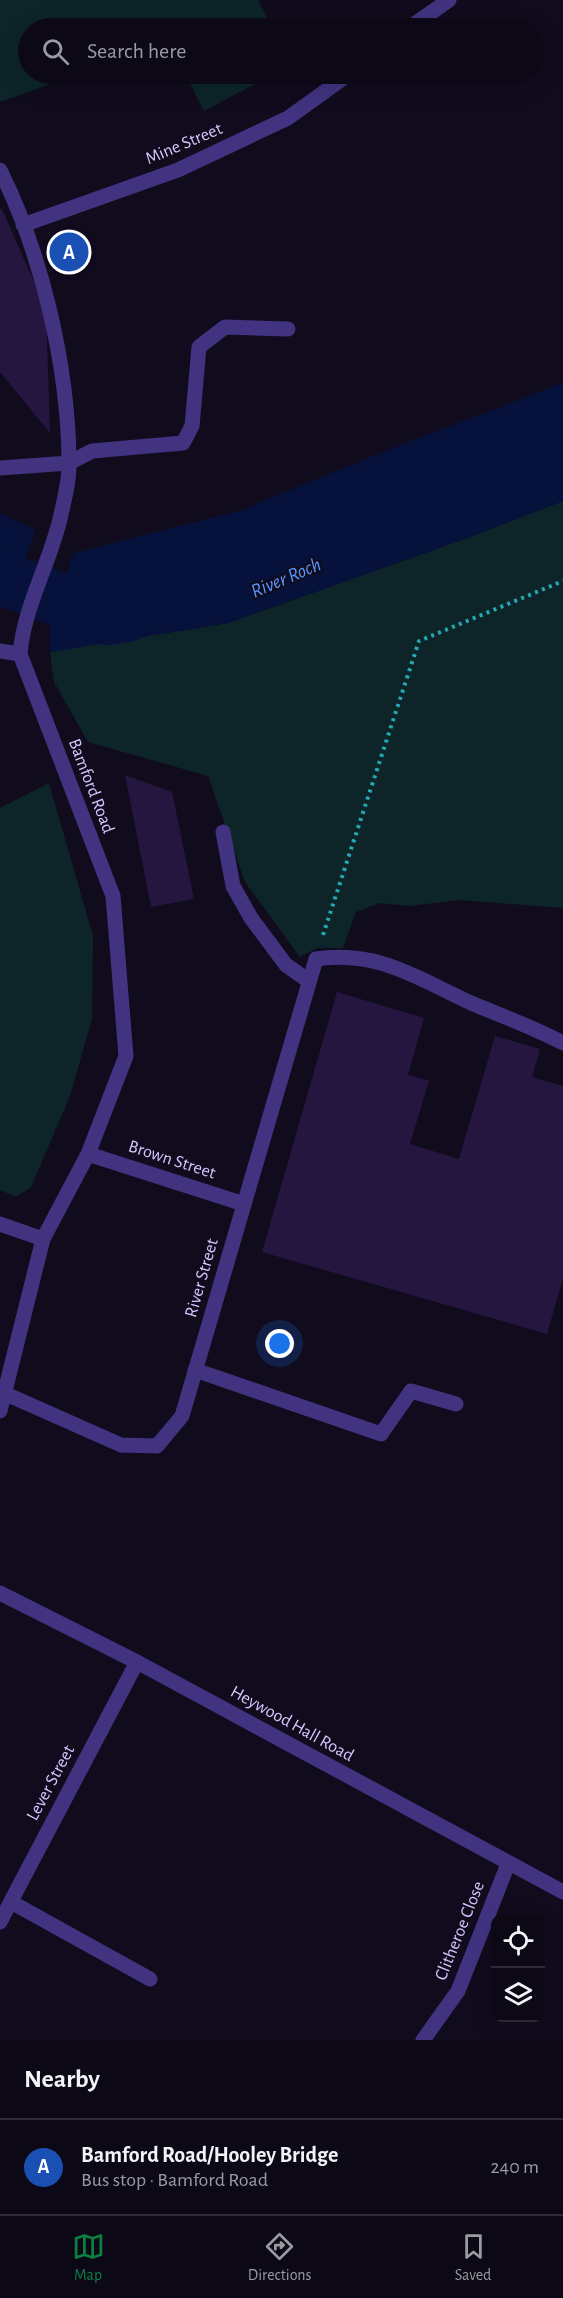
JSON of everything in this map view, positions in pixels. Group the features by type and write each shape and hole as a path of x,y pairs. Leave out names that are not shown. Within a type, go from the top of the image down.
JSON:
{"street":[{"path":"423,18 449,0"},
{"name":"Mine Street","path":"23,225 188,165 288,118 335,84"},
{"name":"Bamford Road","path":"0,170 14,198 47,302 63,380 69,463 59,520 22,631 20,654 113,896 126,1056 88,1154 43,1239 0,1412"},
{"path":"0,468 69,463 92,451 183,443 192,426 199,347 225,327 288,329"},
{"path":"0,651 20,654"},
{"path":"223,832 233,886 251,918 286,964 309,981"},
{"path":"316,959 340,956 385,963 563,1043"},
{"name":"River Street","path":"6,1394 121,1445 157,1446 182,1416 316,959"},
{"name":"Brown Street","path":"88,1154 244,1204"},
{"path":"0,1224 43,1239"},
{"path":"195,1370 381,1434 411,1391 456,1404"},
{"name":"Heywood Hall Road","path":"0,1593 138,1662 563,1892"},
{"name":"Lever Street","path":"0,1922 138,1662"},
{"name":"Clitheroe Close","path":"423,2040 458,1991 508,1864"},
{"path":"11,1902 150,1979"}],"path":[{"path":"316,959 419,641 563,581"}],"green space":[{"path":"0,0 258,0 267,18 18,18 18,84 51,84 0,102"},
{"path":"190,84 255,84 204,111"},
{"path":"563,501 563,908 460,900 409,906 380,903 356,912 343,948 317,948 300,957 245,882 208,776 88,742 54,682 50,652 228,623 470,537"},
{"path":"49,783 93,936 92,1019 70,1096 31,1187 16,1197 0,1190 0,808"}],"water":[{"path":"563,383 563,501 470,537 228,623 50,652 50,620 74,553 239,511 393,448"},
{"path":"0,513 35,530 8,609 0,604"}],"building":[{"path":"0,209 2,209 46,309 50,433 0,372"},
{"path":"125,775 172,792 194,899 151,907"},
{"path":"337,992 424,1018 408,1075 429,1081 410,1144 459,1159 495,1036 540,1049 532,1077 563,1086 563,1278 547,1334 262,1252"}],"waterway":[{"name":"River Roch","path":"0,575 12,582 108,618 127,615"}],"place":[{"name":"Bamford Road/Hooley Bridge","path":"69,252"}]}
